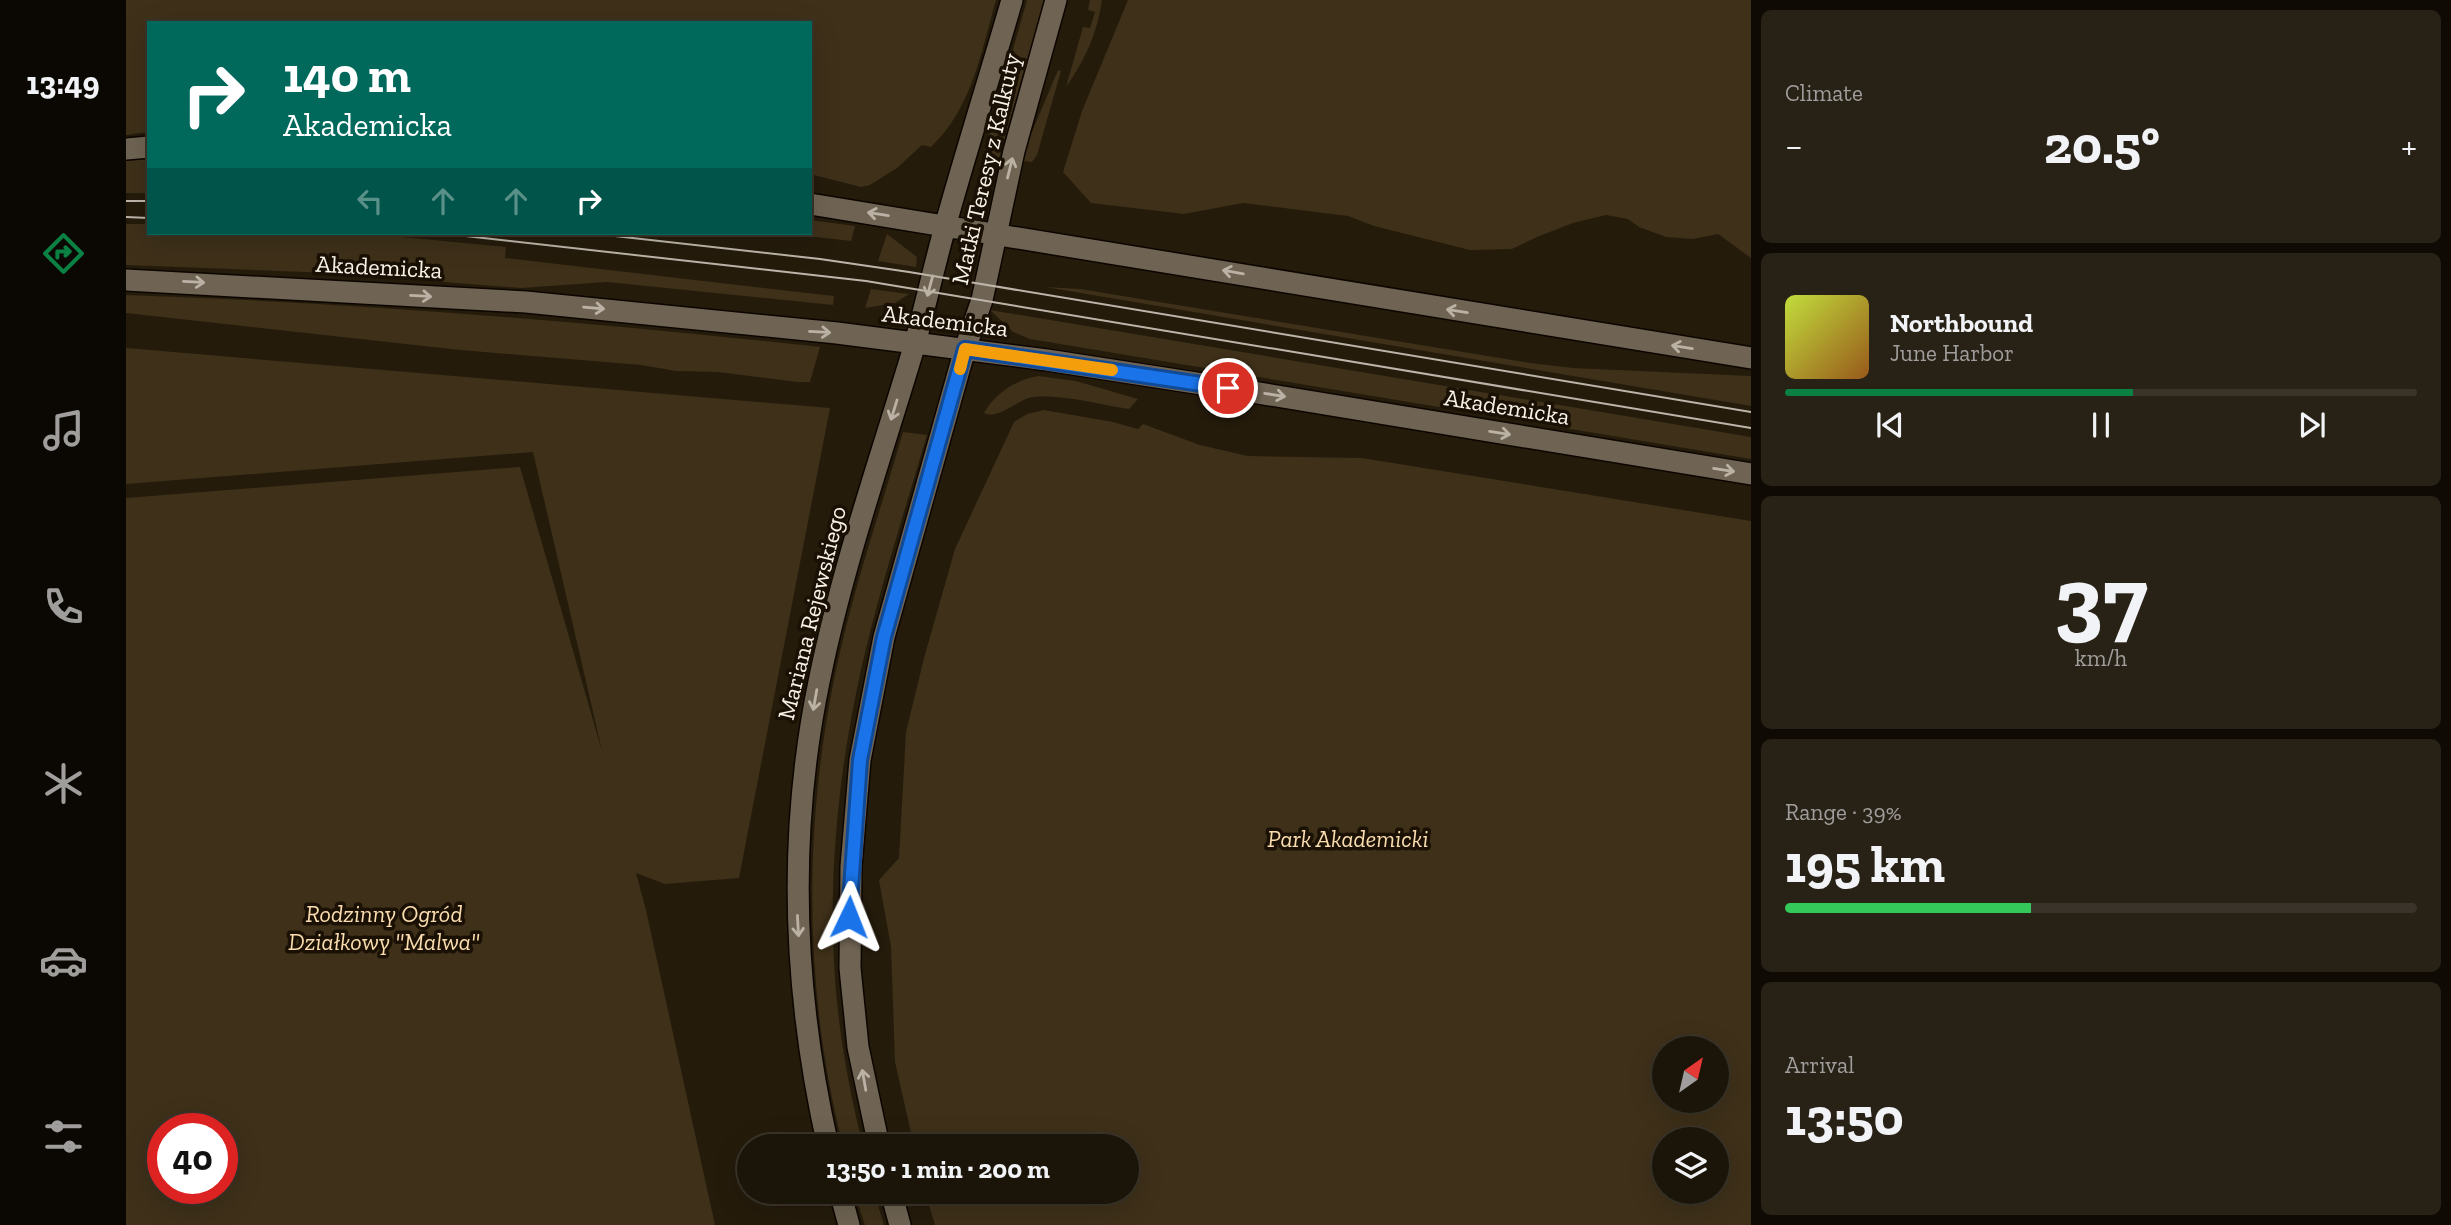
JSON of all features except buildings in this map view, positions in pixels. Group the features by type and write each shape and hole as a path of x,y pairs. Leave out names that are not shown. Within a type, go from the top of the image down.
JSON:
{"street":[{"name":"Matki Teresy z Kalkuty","path":"945,227 1012,0"},
{"name":"Matki Teresy z Kalkuty","path":"965,349 982,300 1030,89 1056,0"},
{"path":"126,149 147,147"},
{"path":"812,204 1751,358"},
{"name":"Mariana Rejewskiego","path":"825,1134 813,1079 803,1005 797,908 801,803 810,728 835,611 914,344 945,227"},
{"name":"Akademicka","path":"126,280 526,302 837,333 1228,388 1751,474"},
{"path":"876,1134 858,1047 850,968 851,867 860,760 884,637 965,349"},
{"path":"843,1204 849,1225"},
{"path":"894,1204 900,1225"}],"green space":[{"path":"126,0 996,0 973,79 966,97 945,132 931,147 922,145 897,168 870,185 861,187 812,175 812,21 147,21 147,132 126,135"},
{"path":"1027,0 1045,0 999,158 983,155"},
{"path":"1090,0 1102,0 1097,24 1084,57 1066,87 1083,27 1090,28 1095,12 1088,10"},
{"path":"1128,0 1751,0 1751,258 1718,234 1693,239 1666,237 1639,227 1628,219 1606,215 1573,223 1512,249 1470,250 1374,226 1348,216 1243,203 1184,214 1091,203 1063,172 1082,111"},
{"path":"1058,70 1061,71 1037,155 1032,162 1024,161 1026,146"},
{"path":"126,159 147,160 147,193 126,193"},
{"path":"812,220 855,226 851,241 799,235 812,235"},
{"path":"126,224 147,224 147,235 381,235 506,247 505,258 834,296 833,305 607,282 521,288 330,273 126,265"},
{"path":"887,234 917,257 916,267 878,261"},
{"path":"1045,287 1080,289 1530,363 1573,368 1751,376 1751,406"},
{"path":"871,289 909,294 895,303 865,308"},
{"path":"126,295 473,315 820,347 810,382 797,382 718,372 676,371 641,365 460,350 126,313"},
{"path":"990,310 1751,437 1751,459 1030,339 1013,332"},
{"name":"Rodzinny Ogród Działkowy \"Malwa\"","path":"126,348 830,408 739,878 665,884 636,873 715,1225 126,1225 126,498 520,467 602,751 533,452 126,484"},
{"path":"1038,376 1076,381 1138,399 1129,409 1065,398 1039,397 1029,398 995,414 984,413 994,399 1007,389"},
{"name":"Park Akademicki","path":"1044,410 1138,429 1143,424 1200,445 1248,456 1362,458 1751,521 1751,1225 935,1225 929,1204 1139,1204 1139,1134 911,1134 895,1062 891,947 879,880 899,858 906,732 955,549 1014,422 1027,414"},
{"path":"903,432 927,435 861,670 838,811 833,906 837,1001 847,1073 860,1134 840,1134 820,1024 814,962 814,836 828,713 840,652"},
{"path":"858,1204 878,1204 884,1225 865,1225"}],"tram line":[{"path":"126,201 147,201"},
{"path":"126,217 147,218"},
{"path":"457,235 866,281 1751,428"},
{"path":"606,235 820,259 909,272 1751,412"}],"slow traffic":[{"path":"960,369 965,349 1112,370"}],"route":[{"path":"849,917 860,760 884,637 965,349 1228,388"}]}
